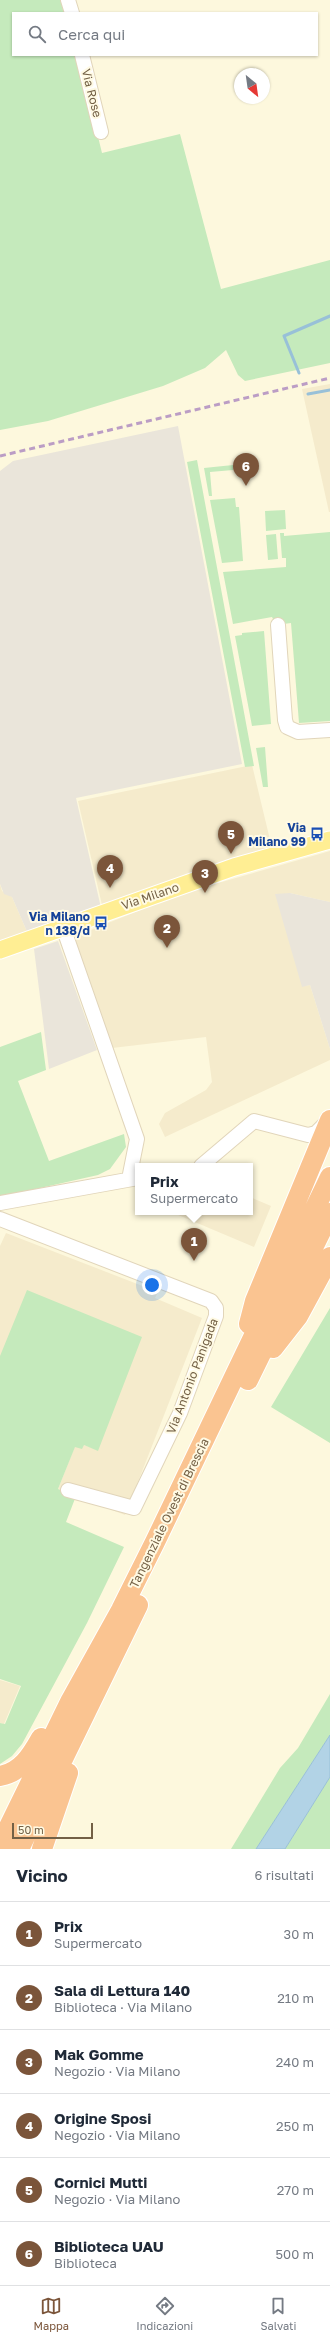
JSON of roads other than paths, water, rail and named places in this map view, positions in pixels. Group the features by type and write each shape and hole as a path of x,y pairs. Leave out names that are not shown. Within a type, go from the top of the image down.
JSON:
{"highway":[{"path":"243,1375 255,1301 330,1119"},
{"name":"Tangenziale Ovest di Brescia","path":"20,1849 84,1717 243,1375 330,1177"},
{"name":"Tangenziale Ovest di Brescia","path":"0,1845 71,1700 121,1610 243,1375 330,1213"},
{"path":"243,1375 298,1316 330,1257"},
{"path":"0,1776 18,1768 31,1756 90,1651 121,1610"},
{"path":"42,1849 60,1797 84,1717"}],"main road":[{"name":"Via Milano","path":"0,950 234,867 330,840"}],"street":[{"path":"68,0 72,12"},
{"name":"Via Rose","path":"82,56 101,132"},
{"path":"278,625 284,720 287,727 298,732 330,730"},
{"path":"0,1204 133,1179 137,1139 63,927"},
{"path":"205,1163 254,1121 308,1135 316,1134 330,1119"},
{"name":"Via Antonio Panigada","path":"0,1219 211,1300 216,1308 216,1316 180,1414 134,1508 68,1490"}],"water":[{"path":"330,1735 330,1777 285,1849 256,1849"}],"waterway":[{"path":"299,373 284,336 330,316"},
{"path":"308,394 330,390"}],"railway":[{"path":"0,456 330,378"}],"place":[{"name":"Biblioteca UAU","path":"246,486"},
{"name":"Via Milano 99","path":"317,834"},
{"name":"Cornici Mutti","path":"231,854"},
{"name":"Origine Sposi","path":"110,888"},
{"name":"Mak Gomme","path":"205,893"},
{"name":"Via Milano n 138/d","path":"101,923"},
{"name":"Sala di Lettura 140","path":"167,948"},
{"name":"Prix","path":"194,1261"}]}
